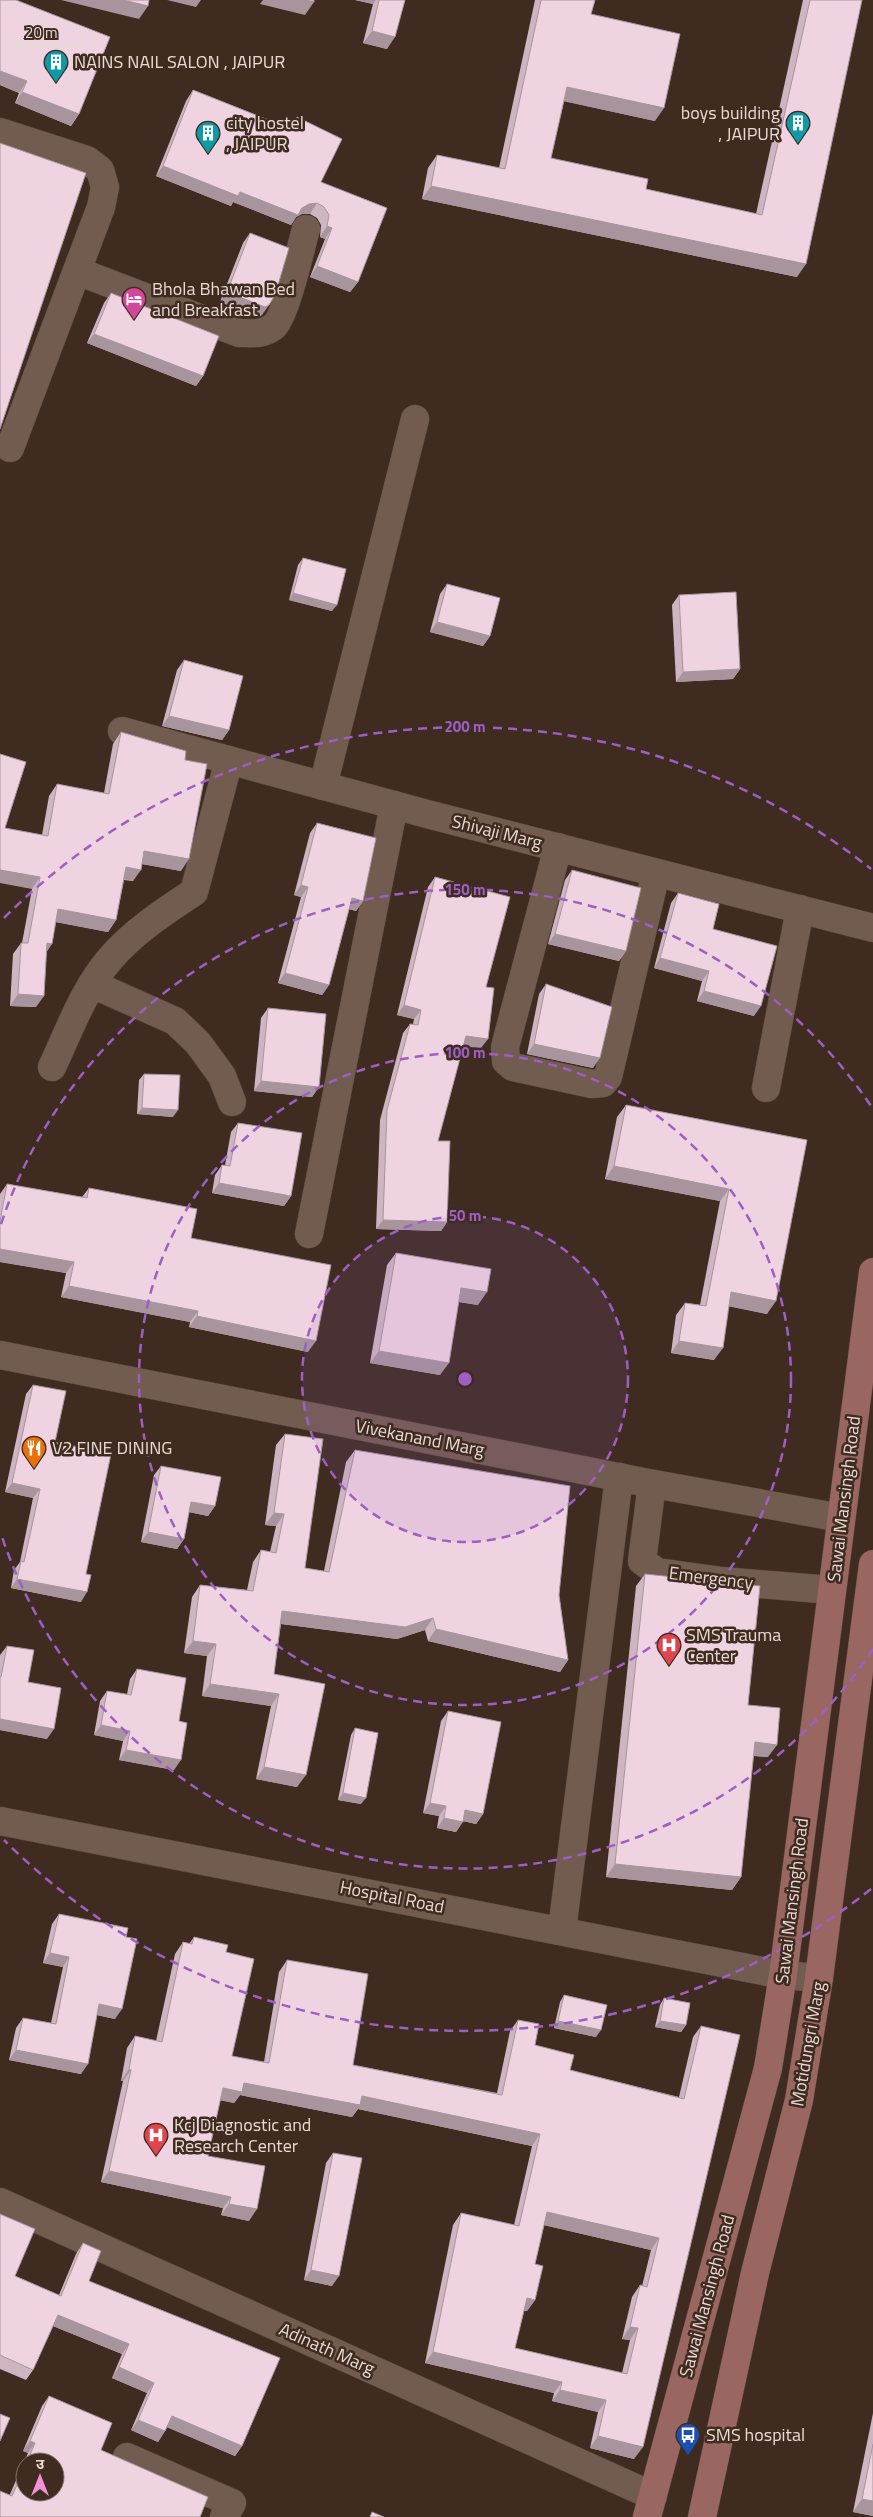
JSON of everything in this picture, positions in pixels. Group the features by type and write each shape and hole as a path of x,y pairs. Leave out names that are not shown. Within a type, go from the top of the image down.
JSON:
{"main road":[{"name":"Sawai Mansingh Road","path":"650,2507 768,2068 784,1975 873,1272"},
{"name":"Motidungri Marg","path":"702,2517 755,2274 799,2100 819,1978 873,1564"}],"street":[{"path":"0,132 87,160 100,170 105,187 101,207 10,448"},
{"path":"77,271 240,333 261,333 275,326 284,307 306,229"},
{"path":"323,786 415,419"},
{"name":"Shivaji Marg","path":"122,731 394,805 873,928"},
{"path":"52,1067 92,984 110,958 154,918 194,892 229,760"},
{"path":"309,1234 394,805"},
{"path":"558,847 506,1047 506,1060 513,1067 592,1084 603,1083 608,1077 656,873"},
{"path":"766,1088 800,910"},
{"path":"92,984 175,1021 198,1043 222,1076 232,1102"},
{"name":"Vivekanand Marg","path":"0,1355 652,1484 841,1518"},
{"path":"562,1930 619,1477"},
{"name":"Emergency","path":"652,1484 642,1561 657,1572 722,1581 832,1590"},
{"name":"Hospital Road","path":"0,1821 784,1975 819,1978"},
{"name":"Adinath Marg","path":"0,2202 650,2507"},
{"path":"127,2457 232,2503 224,2517"}],"building":[{"path":"0,0 16,0 110,37 79,114 22,92 27,81 0,71"},
{"path":"123,0 149,0 148,6"},
{"path":"379,0 405,0 395,37 372,31"},
{"name":"boys building , JAIPUR","path":"541,0 595,0 591,14 680,34 664,108 567,87 551,158 648,179 646,189 762,215 810,0 862,0 806,264 431,186 437,155 505,169"},
{"path":"193,90 291,129 297,117 342,139 321,182 387,208 358,282 317,266 332,228 327,226 329,215 324,207 317,203 309,204 302,208 298,215 240,192 238,196 163,166"},
{"path":"0,143 86,173 0,429"},
{"path":"250,233 289,248 275,295 269,305 265,307 227,292"},
{"path":"111,293 219,336 203,376 94,334"},
{"path":"303,558 346,569 337,605 293,593"},
{"path":"447,584 500,598 490,636 437,622"},
{"path":"736,592 740,669 683,672 679,595"},
{"path":"184,660 243,676 229,730 169,716"},
{"path":"121,732 186,751 185,760 207,764 189,859 144,851 141,870 126,867 116,920 58,909 52,944 47,943 44,996 18,994 21,943 28,943 40,877 0,870 0,754 26,762 5,828 48,836 57,784 109,794"},
{"path":"317,823 376,838 363,901 352,898 329,985 285,973 308,887 301,885"},
{"path":"572,870 641,888 626,951 555,934"},
{"path":"435,877 510,897 486,987 494,988 488,1039 466,1036 438,1141 450,1141 447,1222 383,1220 387,1110 410,1024 418,1025 421,1010 404,1005"},
{"path":"678,893 719,904 713,929 777,946 761,1006 704,991 709,971 660,958"},
{"path":"546,984 612,1007 600,1058 534,1044"},
{"path":"268,1008 326,1014 319,1087 261,1081"},
{"path":"144,1074 180,1075 178,1110 142,1108"},
{"path":"626,1105 807,1140 776,1301 731,1292 723,1348 679,1341 685,1303 706,1306 729,1189 614,1166"},
{"path":"238,1123 302,1133 291,1196 219,1183 222,1165 230,1166"},
{"path":"7,1184 87,1198 89,1188 197,1209 191,1238 331,1265 316,1341 197,1316 198,1311 69,1286 74,1262 0,1249 0,1221"},
{"path":"396,1253 491,1269 487,1292 461,1288 449,1363 379,1351"},
{"path":"33,1385 66,1391 55,1442 111,1454 86,1574 91,1575 87,1592 17,1579 21,1561 24,1562 40,1489 12,1483"},
{"path":"285,1434 323,1439 305,1568 329,1572 355,1450 570,1486 559,1595 568,1660 436,1629 433,1618 405,1627 282,1611 274,1674 325,1684 306,1775 264,1767 279,1694 210,1684 216,1644 193,1641 200,1585 253,1591 261,1550 276,1553 284,1514 274,1513"},
{"path":"161,1466 221,1477 215,1506 191,1502 184,1539 148,1532"},
{"path":"645,1574 760,1586 748,1705 780,1708 777,1745 755,1742 741,1877 615,1864"},
{"path":"7,1646 34,1650 28,1682 61,1688 54,1729 0,1719 0,1677"},
{"path":"137,1669 186,1678 179,1721 187,1723 181,1760 126,1750 130,1731 101,1725 107,1691 131,1695"},
{"path":"448,1711 501,1722 483,1814 465,1810 463,1822 444,1818 446,1806 430,1803"},
{"path":"355,1728 378,1733 366,1798 343,1793"},
{"path":"59,1914 128,1928 126,1937 137,1939 122,2009 99,2004 88,2064 16,2050 23,2018 56,2024 69,1957 50,1953"},
{"path":"194,1937 228,1945 226,1952 254,1959 232,2056 269,2063 287,1960 368,1974 353,2065 502,2095 518,2020 539,2024 535,2045 574,2055 570,2070 684,2099 701,2026 740,2035 643,2447 598,2436 606,2400 560,2390 562,2382 433,2352 461,2213 519,2226 540,2134 362,2096 360,2105 244,2083 242,2092 223,2088 208,2156 265,2166 257,2209 229,2204 231,2197 109,2171 131,2070 129,2069 135,2036 162,2042 183,1942 192,1944","holes":["547,2212 659,2238 647,2287 640,2285 630,2327 638,2328 627,2374 515,2348 527,2298 535,2300 543,2266 535,2264"]},
{"path":"564,1995 607,2005 601,2030 558,2021"},
{"path":"664,1998 690,2003 686,2025 660,2021"},
{"path":"333,2153 362,2158 339,2276 311,2270"},
{"path":"0,2214 35,2229 15,2276 61,2296 83,2243 101,2251 89,2281 280,2358 242,2446 172,2416 165,2431 138,2420 154,2383 119,2367 129,2344 58,2315 33,2370 0,2355"},
{"path":"49,2396 112,2423 101,2450 208,2497 200,2517 0,2517 0,2491 12,2496 15,2489 15,2502 65,2502 65,2452 31,2452 35,2443 30,2441"},
{"path":"0,2414 10,2418 0,2441"},
{"path":"873,2444 873,2501 862,2499"},
{"path":"372,2512 384,2517 370,2517"}],"place":[{"name":"NAINS NAIL SALON , JAIPUR","path":"56,83"},
{"name":"boys building , JAIPUR","path":"798,144"},
{"name":"city hostel , JAIPUR","path":"208,154"},
{"name":"Bhola Bhawan Bed and Breakfast","path":"134,320"},
{"name":"V2 FINE DINING","path":"34,1469"},
{"name":"SMS Trauma Center","path":"669,1666"},
{"name":"Kcj Diagnostic and Research Center","path":"156,2156"},
{"name":"SMS hospital","path":"688,2456"}]}
